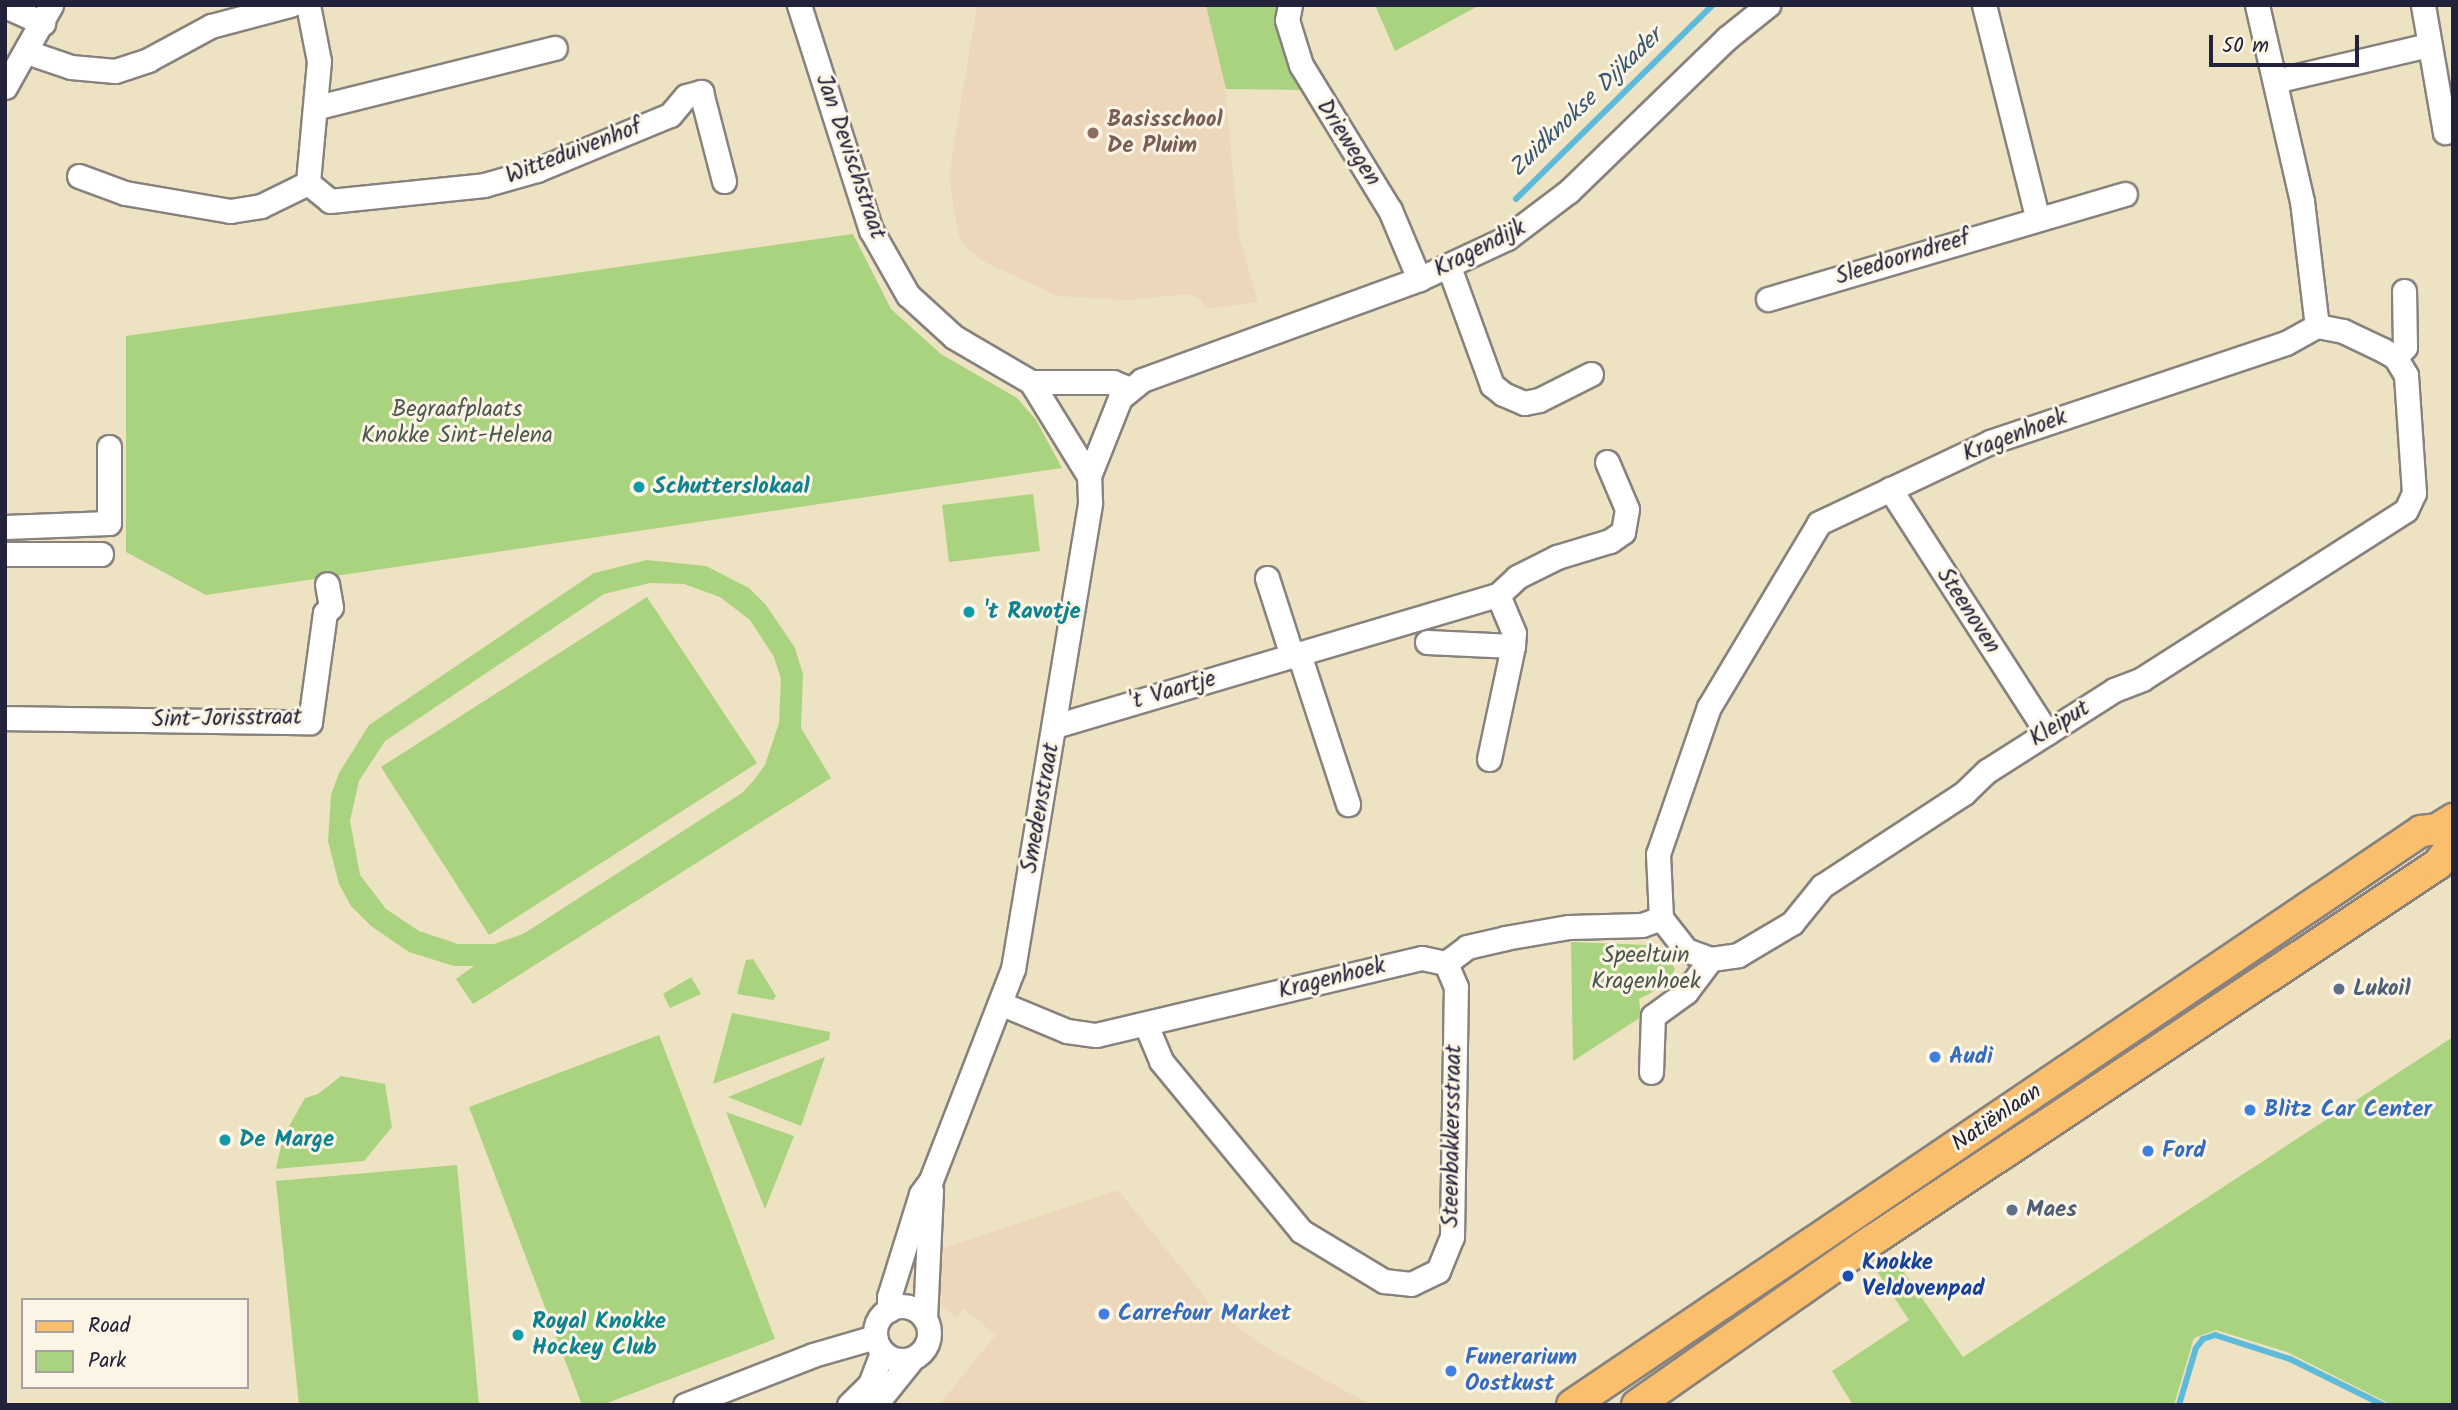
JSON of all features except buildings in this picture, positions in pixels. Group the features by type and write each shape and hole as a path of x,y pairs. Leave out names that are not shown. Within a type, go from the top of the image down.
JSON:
{"main road":[{"name":"Natiënlaan","path":"1572,1405 2421,831 2429,816 2453,799"},
{"name":"Natiënlaan","path":"2421,831 2437,830 2453,819"},
{"name":"Natiënlaan","path":"1637,1405 1873,1240 2448,857"}],"street":[{"path":"27,52 71,67 115,71 148,60 211,26 290,5"},
{"path":"79,176 125,193 230,211 261,206 308,183 318,107 319,61 308,5"},
{"name":"Jan Devischstraat","path":"799,5 871,230 908,295 954,337 1031,382 1089,476"},
{"name":"Driewegen","path":"1290,5 1287,20 1301,65 1390,209 1419,279"},
{"name":"Kragendijk","path":"1127,388 1449,268 1540,216 1727,38 1768,5"},
{"path":"1984,5 2037,216"},
{"path":"2257,5 2302,201 2318,326 2343,331 2395,357 2405,346 2404,291"},
{"path":"2423,5 2445,132"},
{"path":"5,6 47,14 5,87"},
{"path":"2275,81 2429,45"},
{"path":"318,107 555,47"},
{"name":"Witteduivenhof","path":"308,183 330,201 484,185 537,170 670,115 686,96 701,92 713,131 712,147 724,181"},
{"name":"Sleedoorndreef","path":"1768,299 2037,216 2126,194"},
{"path":"1449,268 1492,385 1503,394 1524,403 1539,400 1591,374"},
{"name":"Kragenhoek","path":"1661,918 1658,854 1698,735 1725,676 1811,531 1890,489 1990,442 2286,343 2318,326"},
{"name":"Kleiput","path":"1712,959 1738,955 1792,923 1822,886 2047,733 2114,690 2142,679 2406,510 2414,493 2410,391 2395,357"},
{"path":"1031,382 1113,382 1127,388"},
{"name":"Smedenstraat","path":"889,1310 889,1297 921,1194 931,1180 1002,1004 1022,922 1055,726 1090,502 1089,476 1106,424 1127,388"},
{"path":"5,527 109,523 109,447"},
{"name":"'t Vaartje","path":"1055,726 1498,595 1517,577 1557,557 1610,541 1623,532 1627,509 1607,462"},
{"name":"Steenoven","path":"1890,489 2047,733"},
{"path":"5,554 102,554"},
{"path":"1267,578 1348,804"},
{"name":"Sint-Jorisstraat","path":"5,718 310,722 325,613 331,607 327,584"},
{"path":"1489,759 1514,633 1498,595"},
{"path":"1427,642 1513,646"},
{"path":"1446,964 1468,947 1505,937 1569,927 1642,925 1661,918 1686,950 1712,959 1686,992 1653,1016 1651,1072"},
{"name":"Kragenhoek","path":"1002,1004 1082,1035 1146,1025 1422,958 1446,964"},
{"name":"Steenbakkersstraat","path":"1146,1025 1161,1061 1301,1231 1384,1281 1411,1284 1438,1271 1452,1237 1456,987 1446,964"},
{"name":"Smedenstraat","path":"925,1318 931,1180"},
{"path":"849,1405 870,1384 879,1344 878,1321 889,1310 904,1306 925,1318 929,1339 923,1352 912,1359 875,1405"},
{"path":"879,1344 896,1360 912,1359"},
{"path":"685,1405 813,1355 879,1344"}],"shaded area":[{"name":"Basisschool De Pluim","path":"977,5 1206,5 1223,66 1239,236 1258,302 1205,309 1200,299 1187,294 1128,300 1057,296 981,260 968,249 959,237 949,177"},
{"path":"1118,1190 1212,1306 1260,1344 1371,1405 939,1405 996,1335 964,1309 957,1317 937,1301 941,1249"}],"green space":[{"path":"1206,5 1280,5 1275,12 1302,90 1226,89"},
{"path":"1375,5 1480,5 1395,51"},
{"name":"Begraafplaats Knokke Sint-Helena","path":"853,234 891,309 941,354 1017,398 1036,420 1062,468 206,595 126,552 126,336"},
{"path":"1033,494 1040,551 949,562 942,505"},
{"path":"647,560 706,566 749,588 766,605 795,648 803,674 801,728 831,778 473,1004 456,979 474,966 454,966 409,952 371,926 351,906 339,884 328,841 331,795 339,773 369,725 594,573","holes":["650,583 684,584 720,597 750,620 774,657 781,679 779,723 765,765 754,780 742,793 523,934 494,944 458,944 419,931 386,909 360,875 350,821 359,781 385,741 604,594"]},
{"path":"647,597 757,763 489,935 381,767"},
{"name":"Speeltuin Kragenhoek","path":"1571,942 1648,945 1667,956 1675,969 1666,985 1639,999 1641,1017 1573,1061"},
{"path":"753,959 776,996 773,1000 737,994 746,960"},
{"path":"691,977 701,994 670,1008 663,994"},
{"path":"732,1013 830,1032 829,1040 713,1084"},
{"path":"659,1035 775,1339 602,1405 582,1405 469,1107"},
{"path":"2453,1037 2453,1405 2392,1405 2287,1352 2216,1330 2194,1338 2174,1405 1853,1405 1832,1371 1909,1320 1876,1270 1894,1258 1963,1357"},
{"path":"825,1057 801,1126 728,1097"},
{"path":"341,1076 385,1084 392,1127 364,1161 276,1169 283,1137 305,1098 318,1094"},
{"path":"726,1112 794,1136 765,1209"},
{"path":"457,1165 479,1405 299,1405 276,1181"}],"waterway":[{"name":"Zuidknokse Dijkader","path":"1516,199 1713,5"},
{"path":"2179,1405 2196,1348 2203,1339 2215,1335 2290,1359 2383,1405"}],"place":[{"name":"Basisschool De Pluim","path":"1093,133"},
{"name":"Schutterslokaal","path":"639,487"},
{"name":"'t Ravotje","path":"969,612"},
{"name":"Lukoil","path":"2339,989"},
{"name":"Audi","path":"1935,1057"},
{"name":"Blitz Car Center","path":"2250,1110"},
{"name":"De Marge","path":"225,1140"},
{"name":"Ford","path":"2148,1151"},
{"name":"Maes","path":"2012,1210"},
{"name":"Knokke Veldovenpad","path":"1848,1276"},
{"name":"Carrefour Market","path":"1104,1314"},
{"name":"Royal Knokke Hockey Club","path":"518,1335"},
{"name":"Funerarium Oostkust","path":"1451,1371"}]}
